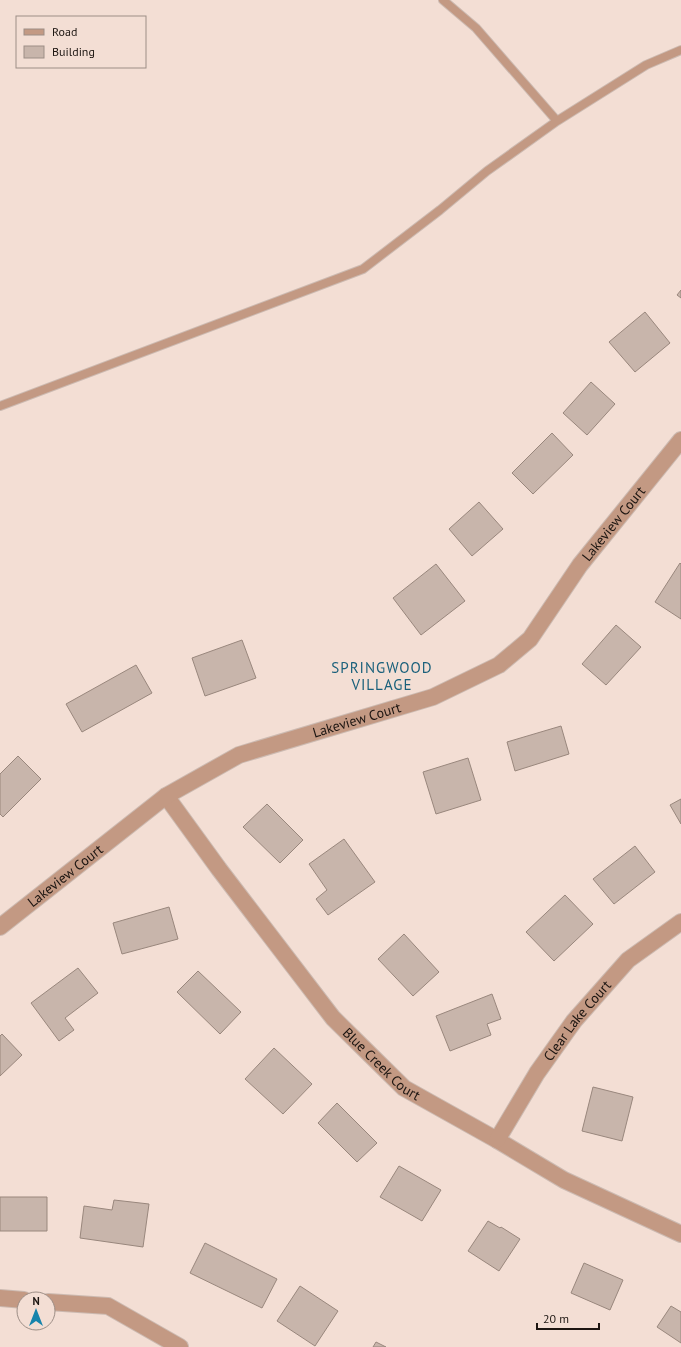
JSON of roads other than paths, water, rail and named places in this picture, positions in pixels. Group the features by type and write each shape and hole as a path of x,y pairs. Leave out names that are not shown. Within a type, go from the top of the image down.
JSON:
{"street":[{"name":"Lakeview Court","path":"0,927 166,796 239,754 433,697 499,665 530,639 580,565 681,440"},
{"name":"Blue Creek Court","path":"166,796 219,869 333,1018 404,1088 497,1140 564,1180 681,1234"},
{"name":"Clear Lake Court","path":"497,1140 537,1073 574,1021 628,960 681,922"},
{"path":"0,1298 16,1299"},
{"path":"56,1303 108,1306 180,1347"}],"lane":[{"path":"443,0 476,28 557,121"},
{"path":"0,406 363,269 440,210 487,171 557,121 646,65 681,50"}],"district":[{"name":"SPRINGWOOD VILLAGE","path":"382,676"}]}
